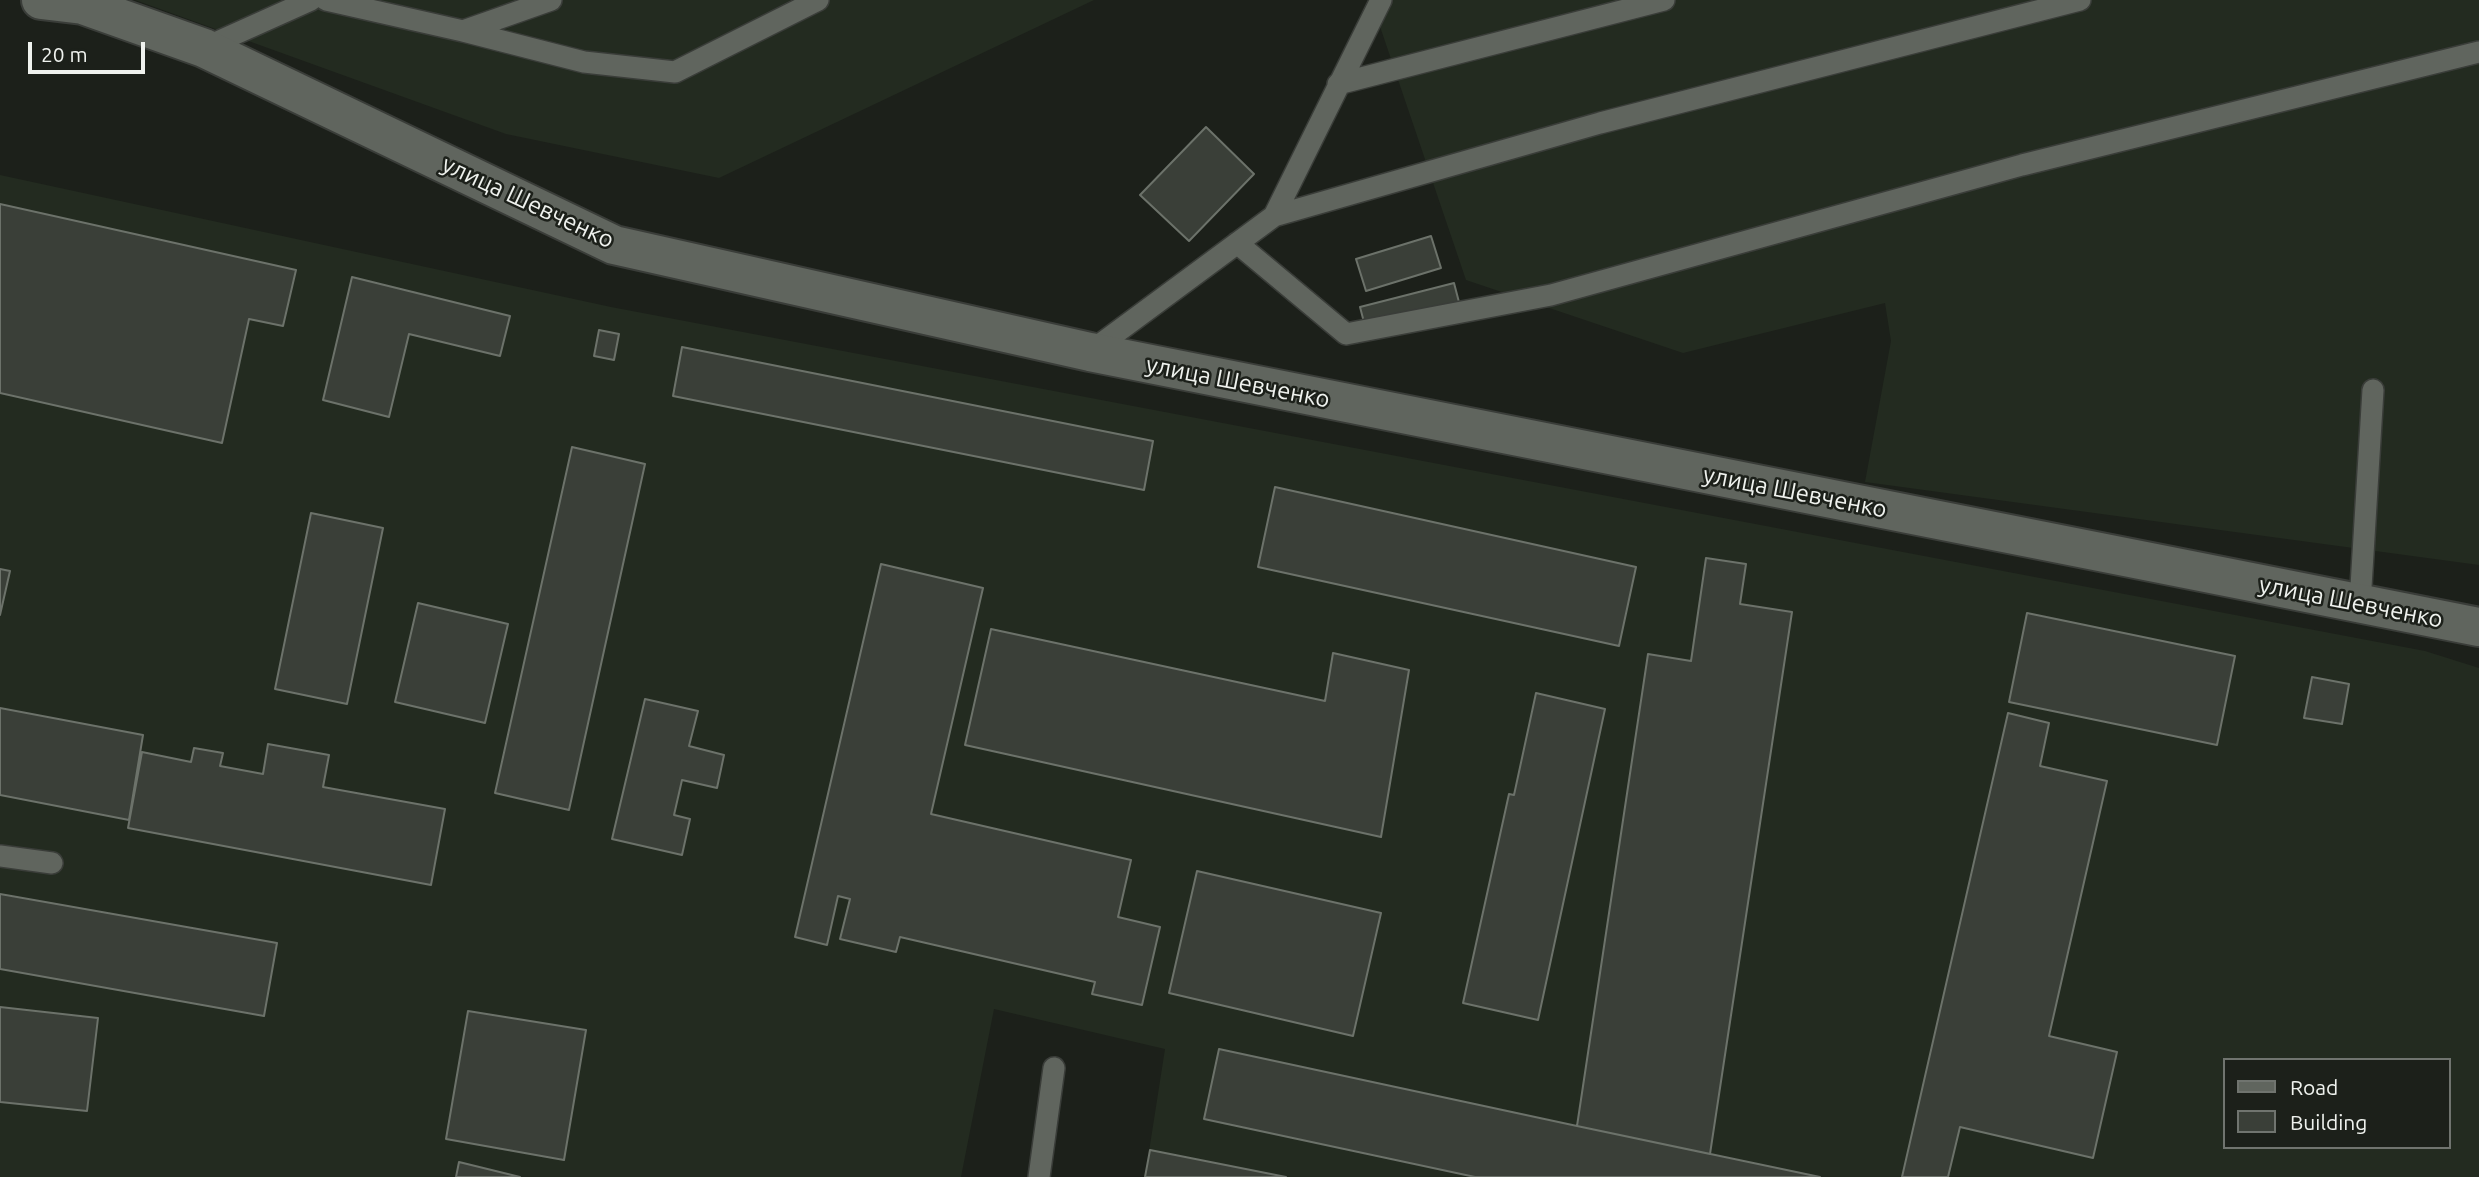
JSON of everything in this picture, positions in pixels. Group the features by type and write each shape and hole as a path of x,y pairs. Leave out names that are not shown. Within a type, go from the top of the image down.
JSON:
{"street":[{"name":"улица Шевченко","path":"41,0 87,2 204,48 614,244 1090,352 2479,627"}],"lane":[{"path":"204,48 312,0"},
{"path":"326,0 584,62 675,72 818,0"},
{"path":"463,31 551,0"},
{"path":"1274,216 1381,0"},
{"path":"1338,85 1664,0"},
{"path":"1090,352 1274,216 1600,123 2080,0"},
{"path":"1237,243 1346,334 1552,295 2022,165 2479,52"},
{"path":"2360,603 2373,390"},
{"path":"0,856 52,863"},
{"path":"1039,1177 1054,1068"}],"shaded area":[{"path":"135,0 1094,0 719,178 506,134"},
{"path":"1371,0 2479,0 2479,565 1865,482 1891,341 1885,303 1683,353 1466,280"},
{"path":"0,175 611,307 2425,651 2479,668 2479,1177 1145,1177 1165,1049 994,1009 961,1177 0,1177"}],"building":[{"path":"1206,127 1254,174 1189,241 1140,195"},
{"path":"0,204 296,270 283,326 249,319 222,443 0,393"},
{"path":"1431,236 1441,268 1366,291 1356,259"},
{"path":"352,277 510,316 500,356 409,334 389,417 323,400"},
{"path":"1454,283 1460,306 1366,330 1360,307"},
{"path":"599,330 619,334 614,360 594,356"},
{"path":"682,347 1153,441 1144,490 673,396"},
{"path":"572,447 645,464 569,810 495,793"},
{"path":"1275,487 1636,567 1619,646 1258,567"},
{"path":"311,513 383,528 347,704 275,689"},
{"path":"1706,558 1746,564 1740,604 1792,612 1710,1154 1577,1126 1648,654 1691,661"},
{"path":"881,564 983,588 931,814 1131,860 1118,917 1160,927 1142,1005 1092,994 1095,982 900,937 896,952 840,939 850,899 838,896 827,945 795,937"},
{"path":"0,569 10,571 0,615"},
{"path":"418,603 508,624 485,723 395,702"},
{"path":"2027,613 2235,656 2217,745 2009,702"},
{"path":"991,629 1325,701 1333,653 1409,670 1381,837 965,745"},
{"path":"2312,677 2349,684 2342,724 2304,718"},
{"path":"1536,693 1605,709 1538,1020 1463,1003 1509,794 1514,795"},
{"path":"645,699 698,711 689,746 724,755 717,788 682,780 674,815 690,819 682,855 612,839"},
{"path":"0,708 143,735 129,820 0,795"},
{"path":"2008,713 2049,723 2040,766 2107,781 2049,1036 2117,1052 2093,1158 1960,1127 1948,1177 1902,1177"},
{"path":"268,744 329,755 323,787 445,809 431,885 128,828 142,752 191,762 194,748 223,753 220,766 263,774"},
{"path":"1197,871 1381,913 1353,1036 1169,993"},
{"path":"0,894 277,943 264,1016 0,969"},
{"path":"0,1007 98,1018 87,1111 0,1102"},
{"path":"468,1011 586,1030 564,1160 446,1139"},
{"path":"1219,1049 1820,1177 1475,1177 1204,1119"},
{"path":"1150,1150 1286,1177 1145,1177"},
{"path":"459,1162 520,1177 456,1177"}]}
